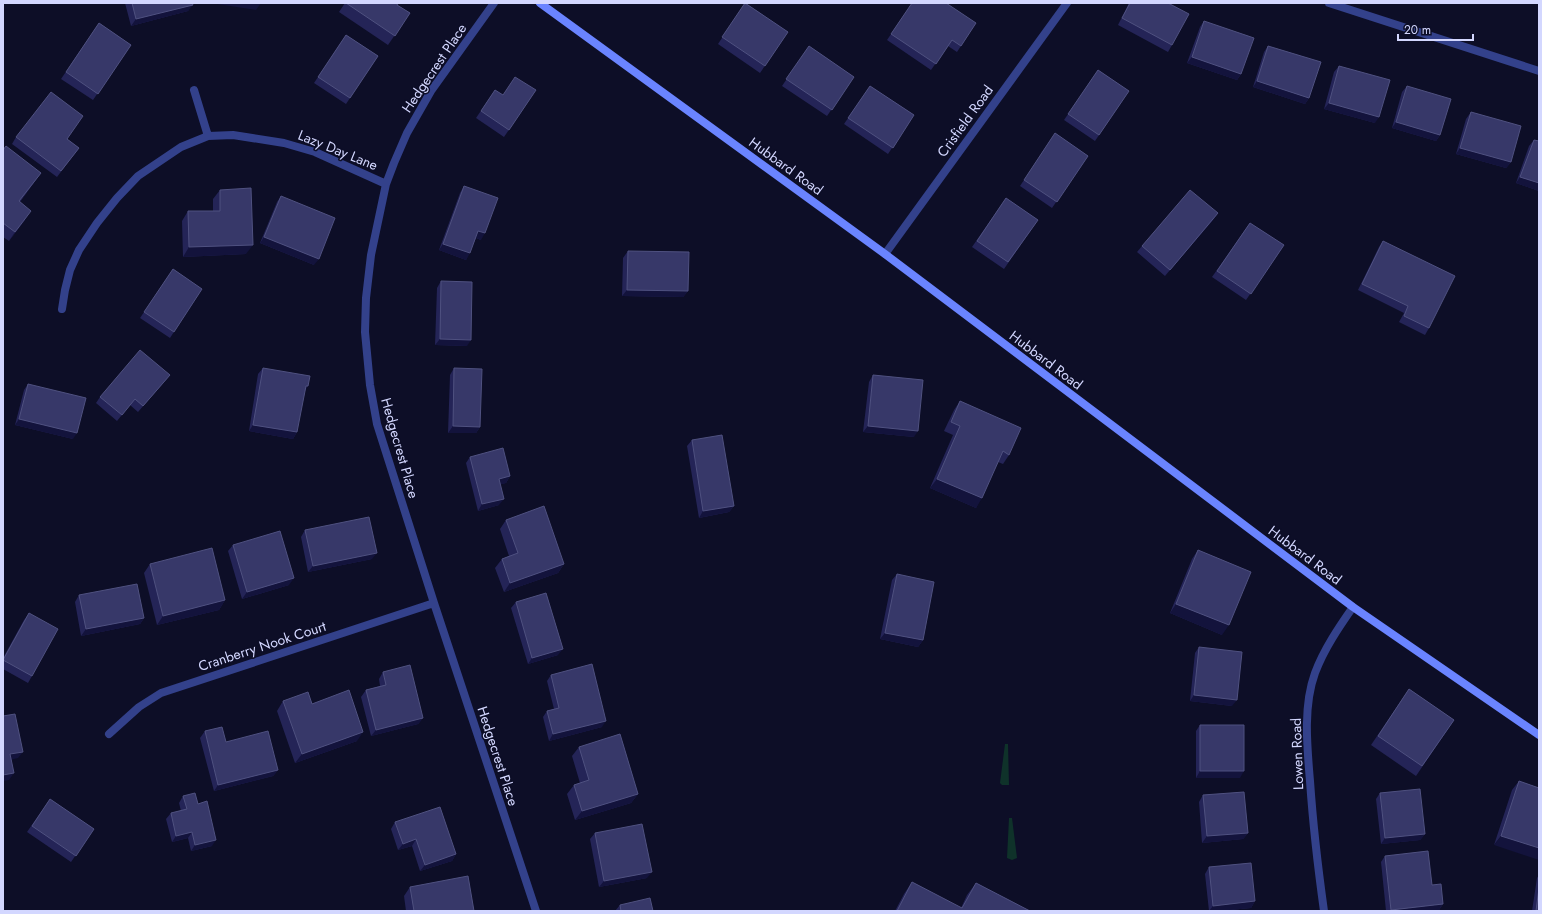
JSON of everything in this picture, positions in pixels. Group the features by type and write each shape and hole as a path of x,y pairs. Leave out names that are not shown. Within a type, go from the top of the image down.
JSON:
{"main road":[{"name":"Hubbard Road","path":"540,3 885,254 1353,607 1539,735"}],"street":[{"name":"Hedgecrest Place","path":"494,3 431,91 407,133 386,184 371,255 366,298 365,332 370,385 377,424 434,603 536,911"},
{"name":"Crisfield Road","path":"885,254 1067,3"},
{"path":"1329,3 1539,71"},
{"path":"194,90 208,136"},
{"name":"Lazy Day Lane","path":"62,309 70,270 79,250 97,223 117,198 138,176 181,147 208,136 233,135 284,143 315,152 386,184"},
{"name":"Cranberry Nook Court","path":"109,734 139,707 161,693 434,603"},
{"name":"Lowen Road","path":"1324,911 1313,826 1307,722 1311,688 1316,672 1336,632 1353,607"}],"green space":[{"path":"1005,744 1008,744 1009,785 1002,785 1000,783"},
{"path":"1009,818 1012,818 1017,858 1012,860 1007,858"}],"building":[{"path":"132,3 192,3 193,5 136,19"},
{"path":"346,3 398,3 397,5 410,13 395,36"},
{"path":"745,3 788,32 765,66 722,37"},
{"path":"912,3 946,3 976,23 961,46 952,40 936,64 891,34"},
{"path":"1130,3 1168,3 1189,14 1172,45 1122,18"},
{"path":"1204,21 1254,38 1241,74 1192,57"},
{"path":"99,23 131,45 98,94 66,72"},
{"path":"346,35 378,56 350,98 318,77"},
{"path":"809,46 854,77 832,110 786,79"},
{"path":"1268,46 1321,62 1309,98 1257,81"},
{"path":"1339,66 1390,80 1379,117 1329,103"},
{"path":"1098,70 1129,91 1099,135 1068,114"},
{"path":"515,77 536,90 509,130 481,111 495,90 503,95"},
{"path":"870,86 914,115 893,148 848,118"},
{"path":"1407,86 1451,99 1440,135 1396,122"},
{"path":"51,92 83,116 67,139 79,148 61,171 16,137"},
{"path":"1471,112 1521,126 1511,162 1460,148"},
{"path":"1055,133 1088,156 1057,202 1024,180"},
{"path":"1534,140 1539,141 1539,183 1520,177"},
{"path":"6,146 41,173 19,201 31,211 15,232 3,223 3,150"},
{"path":"464,186 498,198 485,233 478,231 470,253 443,244"},
{"path":"251,188 253,245 189,247 188,211 220,211 220,190"},
{"path":"1190,190 1218,213 1170,270 1142,246"},
{"path":"281,196 335,218 319,259 264,237"},
{"path":"1006,198 1038,220 1008,262 977,241"},
{"path":"1250,223 1284,245 1251,294 1217,271"},
{"path":"1383,241 1455,276 1429,328 1404,316 1408,306 1362,284"},
{"path":"628,251 689,252 688,291 627,290"},
{"path":"173,269 202,289 174,332 144,312"},
{"path":"441,281 472,282 471,340 440,339"},
{"path":"140,350 170,375 143,406 135,399 122,415 100,397"},
{"path":"263,368 310,376 308,386 306,386 297,432 253,425"},
{"path":"454,368 482,369 480,427 453,426"},
{"path":"873,375 923,380 918,431 868,426"},
{"path":"28,384 86,398 77,433 19,419"},
{"path":"960,401 1021,428 1009,455 1003,451 982,498 937,479 960,426 951,422"},
{"path":"722,435 734,506 703,511 692,440"},
{"path":"503,448 510,476 499,479 504,499 482,504 470,457"},
{"path":"544,506 564,564 510,583 502,559 518,553 506,520"},
{"path":"369,517 377,553 313,566 305,530"},
{"path":"280,531 294,578 247,592 233,545"},
{"path":"212,548 225,600 163,616 150,564"},
{"path":"1198,550 1251,572 1229,625 1176,604"},
{"path":"897,574 934,582 923,640 885,633"},
{"path":"137,584 144,618 86,629 79,595"},
{"path":"546,593 563,649 532,658 516,602"},
{"path":"29,613 58,629 32,676 3,660"},
{"path":"1199,647 1242,652 1237,700 1194,695"},
{"path":"592,664 606,721 553,734 547,711 559,708 551,675"},
{"path":"410,665 423,718 376,730 366,690 386,685 383,672"},
{"path":"1409,689 1454,720 1422,766 1378,736"},
{"path":"349,690 363,732 302,754 283,701 308,692 312,704"},
{"path":"15,714 23,752 10,754 14,773 3,775 3,716"},
{"path":"1200,725 1244,725 1244,771 1200,771"},
{"path":"222,727 226,742 268,731 278,770 218,785 205,731"},
{"path":"620,734 638,794 582,811 574,785 589,780 579,747"},
{"path":"1519,781 1539,788 1539,848 1501,836"},
{"path":"1420,789 1425,834 1385,838 1380,793"},
{"path":"1244,792 1248,833 1207,836 1203,795"},
{"path":"195,793 198,804 207,801 216,840 195,845 192,832 176,836 171,813 187,809 183,796"},
{"path":"50,799 94,829 76,856 32,826"},
{"path":"440,807 456,854 425,865 416,839 403,844 395,822"},
{"path":"642,824 652,872 604,881 595,833"},
{"path":"1428,851 1432,885 1441,884 1443,904 1391,910 1385,856"},
{"path":"1251,863 1255,901 1213,906 1209,867"},
{"path":"468,876 474,911 414,911 410,887"},
{"path":"912,882 962,908 976,883 1030,911 897,911"},
{"path":"1539,888 1539,911 1536,911"},
{"path":"650,898 653,911 621,911 620,905"}]}
